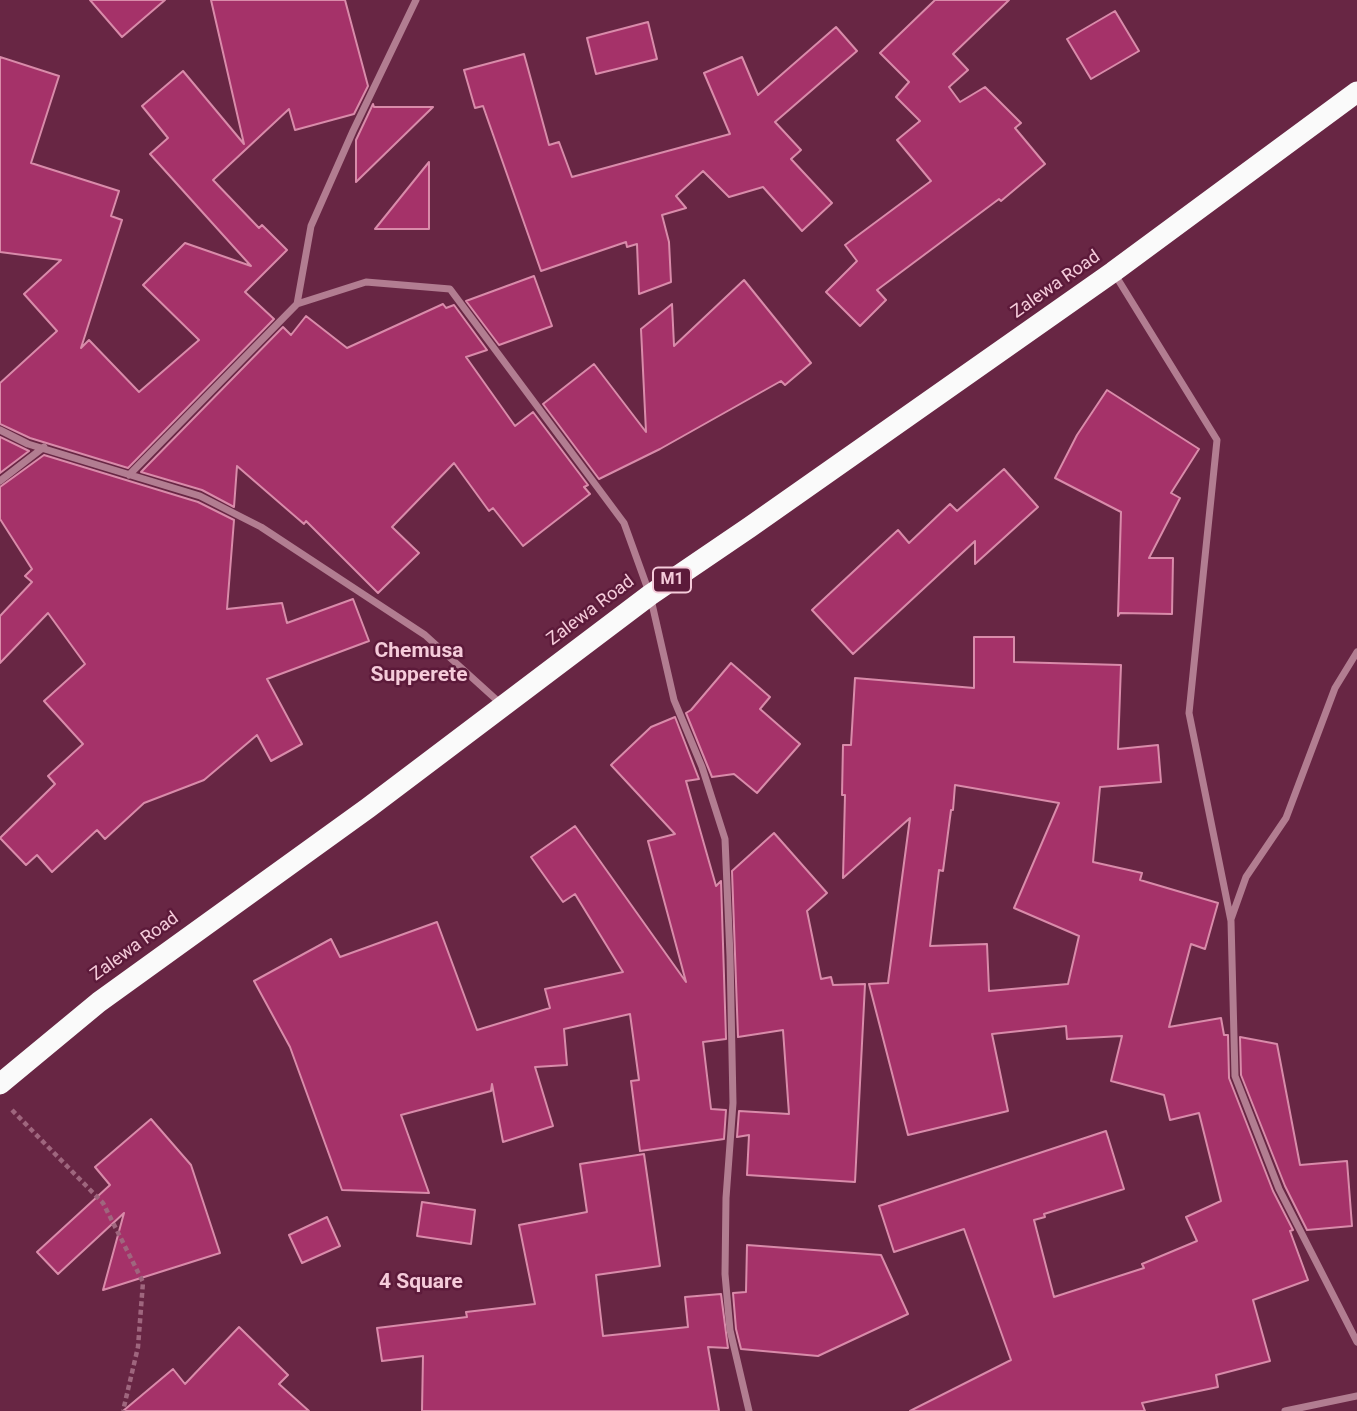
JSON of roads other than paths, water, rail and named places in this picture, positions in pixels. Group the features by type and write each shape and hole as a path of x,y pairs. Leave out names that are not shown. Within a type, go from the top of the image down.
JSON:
{"highway":[{"name":"Zalewa Road","path":"0,1084 99,1002 368,808 650,594 1113,272 1357,92"}],"street":[{"path":"297,304 311,226 416,0"},
{"path":"1113,272 1217,440 1189,713 1231,921 1235,1076 1279,1189 1357,1342"},
{"path":"129,475 297,304 366,282 450,289 624,523 650,594 674,700 702,767 725,839 733,1103 726,1198 725,1273 730,1330 749,1411"},
{"path":"0,430 28,444 200,496 261,527 425,635 503,706"},
{"path":"0,481 44,447"},
{"path":"1231,921 1246,877 1286,818 1335,688 1357,652"},
{"path":"1285,1411 1357,1396"}],"district":[{"name":"Chemusa Supperete","path":"419,664"},
{"name":"4 Square","path":"421,1283"}]}
